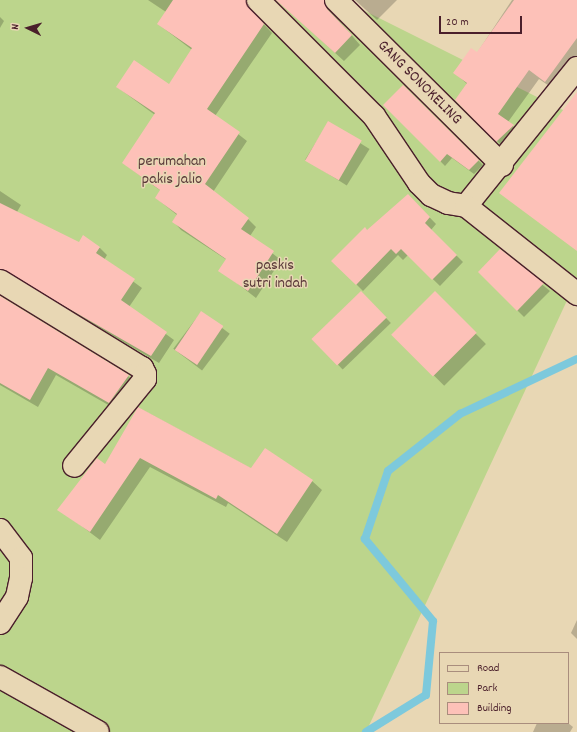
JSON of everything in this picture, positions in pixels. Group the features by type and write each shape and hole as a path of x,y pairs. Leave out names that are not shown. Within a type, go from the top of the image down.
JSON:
{"street":[{"path":"258,0 374,116 423,187 448,203 466,206 577,294"},
{"name":"GANG SONOKELING","path":"336,0 502,165"},
{"path":"466,206 502,165 577,68"},
{"path":"0,281 142,368 145,374 145,379 74,466"},
{"path":"0,530 21,558 21,578 17,597 0,623"},
{"path":"0,677 98,732"}],"green space":[{"name":"paskis sutri indah","path":"0,0 343,0 577,117 577,279 366,732 0,732"}],"building":[{"path":"173,0 246,0 264,24 207,109 240,132 205,184 249,218 241,229 274,251 248,291 218,271 226,259 172,222 177,214 155,198 160,190 122,163 155,113 116,87 134,60 169,84 192,48 157,24"},
{"path":"276,0 324,0 327,9 352,35 335,53"},
{"path":"514,0 577,0 577,38 545,82 529,70 498,114 514,125 496,142 455,100 467,83 453,73 471,48 477,52"},
{"path":"403,85 479,160 469,170 447,154 440,162 383,105"},
{"path":"577,92 577,251 499,193"},
{"path":"328,121 362,140 339,180 305,161"},
{"path":"408,194 430,217 425,223 457,255 432,280 401,249 396,254 391,249 356,285 331,261 365,227 367,230"},
{"path":"0,203 79,242 83,235 100,247 96,253 135,279 121,300 167,332 151,356 0,269"},
{"path":"500,249 544,283 517,311 478,272"},
{"path":"361,291 387,318 337,366 311,339"},
{"path":"435,291 477,333 433,377 391,335"},
{"path":"0,296 129,375 109,403 48,368 30,400 0,383"},
{"path":"201,311 223,326 197,365 175,350"},
{"path":"138,407 251,468 265,448 313,480 277,534 218,495 216,499 140,458 90,532 57,510 97,458 105,464"}],"waterway":[{"path":"366,732 426,695 433,621 365,539 388,471 460,414 577,359"}],"park label":[{"name":"perumahan pakis jalio","path":"172,171"}]}
